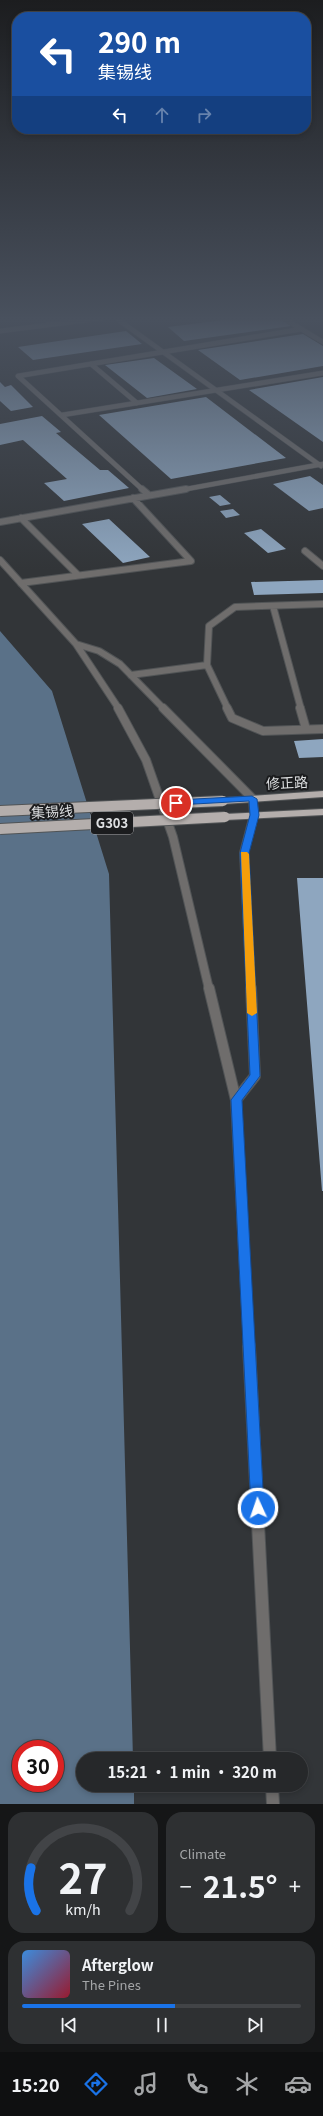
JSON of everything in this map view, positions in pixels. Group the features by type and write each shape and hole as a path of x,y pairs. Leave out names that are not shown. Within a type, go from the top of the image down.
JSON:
{"highway":[{"name":"修正路","path":"252,799 323,794"},
{"name":"G303","path":"0,811 252,799"},
{"name":"G303","path":"254,815 323,812"},
{"name":"集锡线","path":"0,829 254,815"}],"street":[{"path":"48,402 149,495"},
{"path":"62,415 142,402"},
{"path":"233,402 321,466"},
{"path":"0,522 321,466"},
{"path":"21,583 191,561 133,498"},
{"path":"21,518 78,576"},
{"path":"305,551 323,566"},
{"path":"0,560 76,644 113,698 146,760 174,840 236,1100 270,1752"},
{"path":"323,604 235,607 209,626 207,665 232,718 263,731 323,729"},
{"path":"273,606 306,730"},
{"path":"76,644 99,651 120,664 252,799 254,815 244,853 255,1076 236,1100"},
{"path":"131,675 207,665"},
{"path":"272,1792 273,1804"}],"water":[{"path":"0,631 52,691 109,874 133,1752 76,1752 76,1792 134,1792 134,1804 0,1804"}],"building":[{"path":"1,402 28,402 33,407 11,411"},
{"path":"175,402 213,402 286,458 171,479 99,415"},
{"path":"266,402 323,402 323,442"},
{"path":"42,416 61,432 56,433 100,470 108,470 129,488 64,501 44,483 67,479 23,440 0,445 0,424"},
{"path":"310,476 323,485 323,508 309,511 273,484"},
{"path":"220,495 231,504 220,506 209,497"},
{"path":"233,509 240,515 226,518 220,511"},
{"path":"109,519 150,557 123,563 82,524"},
{"path":"261,529 286,549 268,553 244,533"},
{"path":"323,580 323,593 254,595 251,582"},
{"path":"323,739 323,757 299,758 294,741"},
{"path":"297,878 323,878 323,1191 322,1191"}],"slow traffic":[{"path":"244,854 252,1013"}],"route":[{"path":"176,803 252,799 254,815 244,853 255,1076 236,1100 258,1508"}]}
